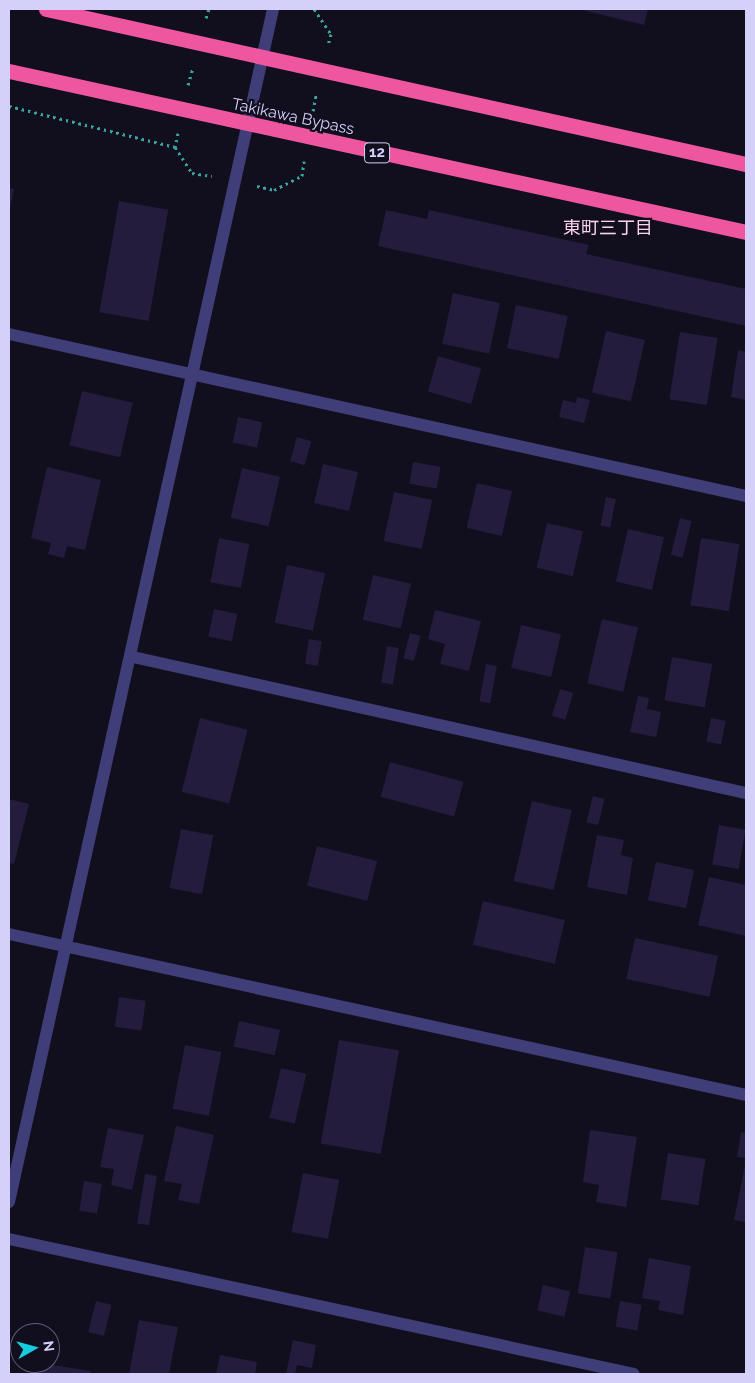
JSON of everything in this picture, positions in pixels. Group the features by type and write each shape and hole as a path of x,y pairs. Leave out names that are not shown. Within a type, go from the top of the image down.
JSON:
{"highway":[{"path":"46,9 90,13 263,55 746,164"},
{"name":"Takikawa Bypass","path":"9,71 244,125 746,232"}],"street":[{"path":"9,1202 65,947 132,657 244,125 263,55 272,9"},
{"path":"9,334 746,496"},
{"path":"132,657 746,793"},
{"path":"9,934 746,1095"},
{"path":"9,1239 634,1374"}],"path":[{"path":"9,106 174,147"}],"building":[{"path":"578,9 648,9 644,25"},
{"path":"9,188 14,189 10,209 9,209"},
{"path":"119,201 168,210 149,321 99,312"},
{"path":"386,210 427,219 429,210 589,245 586,254 746,289 746,326 378,246"},
{"path":"453,293 500,303 489,354 442,344"},
{"path":"516,305 568,316 559,359 507,348"},
{"path":"606,331 645,340 631,401 592,392"},
{"path":"680,332 718,338 707,405 669,399"},
{"path":"738,350 746,352 746,400 731,397"},
{"path":"438,356 481,368 471,404 428,392"},
{"path":"82,391 133,403 120,457 69,446"},
{"path":"577,397 590,400 584,423 559,417 563,400 576,403"},
{"path":"238,417 262,422 257,448 233,442"},
{"path":"297,437 311,441 305,465 290,461"},
{"path":"413,462 441,467 437,489 409,484"},
{"path":"323,464 358,472 349,511 314,503"},
{"path":"47,467 101,480 85,550 67,546 64,558 48,554 51,543 31,538"},
{"path":"242,468 280,477 269,526 231,518"},
{"path":"477,483 512,491 502,536 467,528"},
{"path":"394,492 432,500 422,549 384,541"},
{"path":"606,497 616,499 610,527 600,525"},
{"path":"680,518 692,521 682,558 671,555"},
{"path":"547,523 583,531 573,576 537,568"},
{"path":"628,529 664,537 652,590 616,582"},
{"path":"219,538 249,544 241,588 210,582"},
{"path":"701,538 740,544 729,611 690,605"},
{"path":"287,565 325,573 313,631 275,623"},
{"path":"373,575 411,584 401,629 363,620"},
{"path":"214,609 237,614 232,641 208,636"},
{"path":"435,610 481,621 469,671 440,664 445,644 428,639"},
{"path":"602,619 638,627 623,692 587,683"},
{"path":"521,625 561,634 551,677 511,668"},
{"path":"410,633 421,636 414,661 403,658"},
{"path":"309,639 322,641 318,666 305,664"},
{"path":"387,646 399,648 393,684 381,683"},
{"path":"672,657 712,664 705,707 664,700"},
{"path":"486,664 497,666 490,703 479,701"},
{"path":"560,689 573,693 565,720 552,716"},
{"path":"638,696 649,698 647,709 661,712 656,737 630,732"},
{"path":"200,718 248,730 229,804 182,792"},
{"path":"711,718 726,721 721,744 706,742"},
{"path":"390,762 463,782 454,816 381,797"},
{"path":"593,796 605,799 598,825 586,822"},
{"path":"9,799 29,804 14,864 9,863"},
{"path":"532,801 572,810 554,890 514,881"},
{"path":"719,825 746,830 739,869 712,864"},
{"path":"181,829 213,835 202,894 170,888"},
{"path":"597,835 624,840 621,855 633,858 627,895 587,887"},
{"path":"317,846 377,861 367,901 307,886"},
{"path":"656,862 694,870 686,908 648,900"},
{"path":"709,877 746,885 746,936 698,925"},
{"path":"483,901 565,920 555,964 473,945"},
{"path":"635,938 718,956 709,997 626,979"},
{"path":"119,997 146,1001 142,1030 115,1027"},
{"path":"239,1021 280,1030 275,1055 234,1046"},
{"path":"339,1040 399,1051 381,1154 321,1143"},
{"path":"185,1045 221,1052 209,1116 173,1109"},
{"path":"281,1068 306,1074 295,1124 270,1118"},
{"path":"176,1126 214,1135 199,1204 178,1200 182,1184 164,1181"},
{"path":"108,1128 144,1135 132,1190 111,1185 114,1169 100,1167"},
{"path":"590,1130 637,1137 626,1207 596,1202 599,1185 583,1182"},
{"path":"741,1132 746,1133 746,1158 737,1157"},
{"path":"668,1153 706,1159 698,1205 661,1199"},
{"path":"746,1165 746,1222 734,1220"},
{"path":"303,1173 339,1180 328,1239 292,1232"},
{"path":"145,1174 157,1176 149,1225 137,1223"},
{"path":"84,1181 102,1184 97,1213 79,1211"},
{"path":"585,1247 618,1252 610,1299 578,1293"},
{"path":"649,1258 691,1266 683,1315 658,1310 660,1301 642,1298"},
{"path":"543,1285 570,1291 564,1317 537,1310"},
{"path":"96,1301 112,1305 104,1336 88,1332"},
{"path":"620,1301 642,1305 637,1330 615,1327"},
{"path":"139,1320 178,1327 169,1374 129,1374"},
{"path":"293,1340 316,1345 312,1368 297,1365 295,1374 286,1374"},
{"path":"220,1355 257,1362 255,1374 216,1374"},
{"path":"60,1366 91,1371 90,1374 38,1374 60,1373"}],"district":[{"name":"東町三丁目","path":"608,228"}]}
